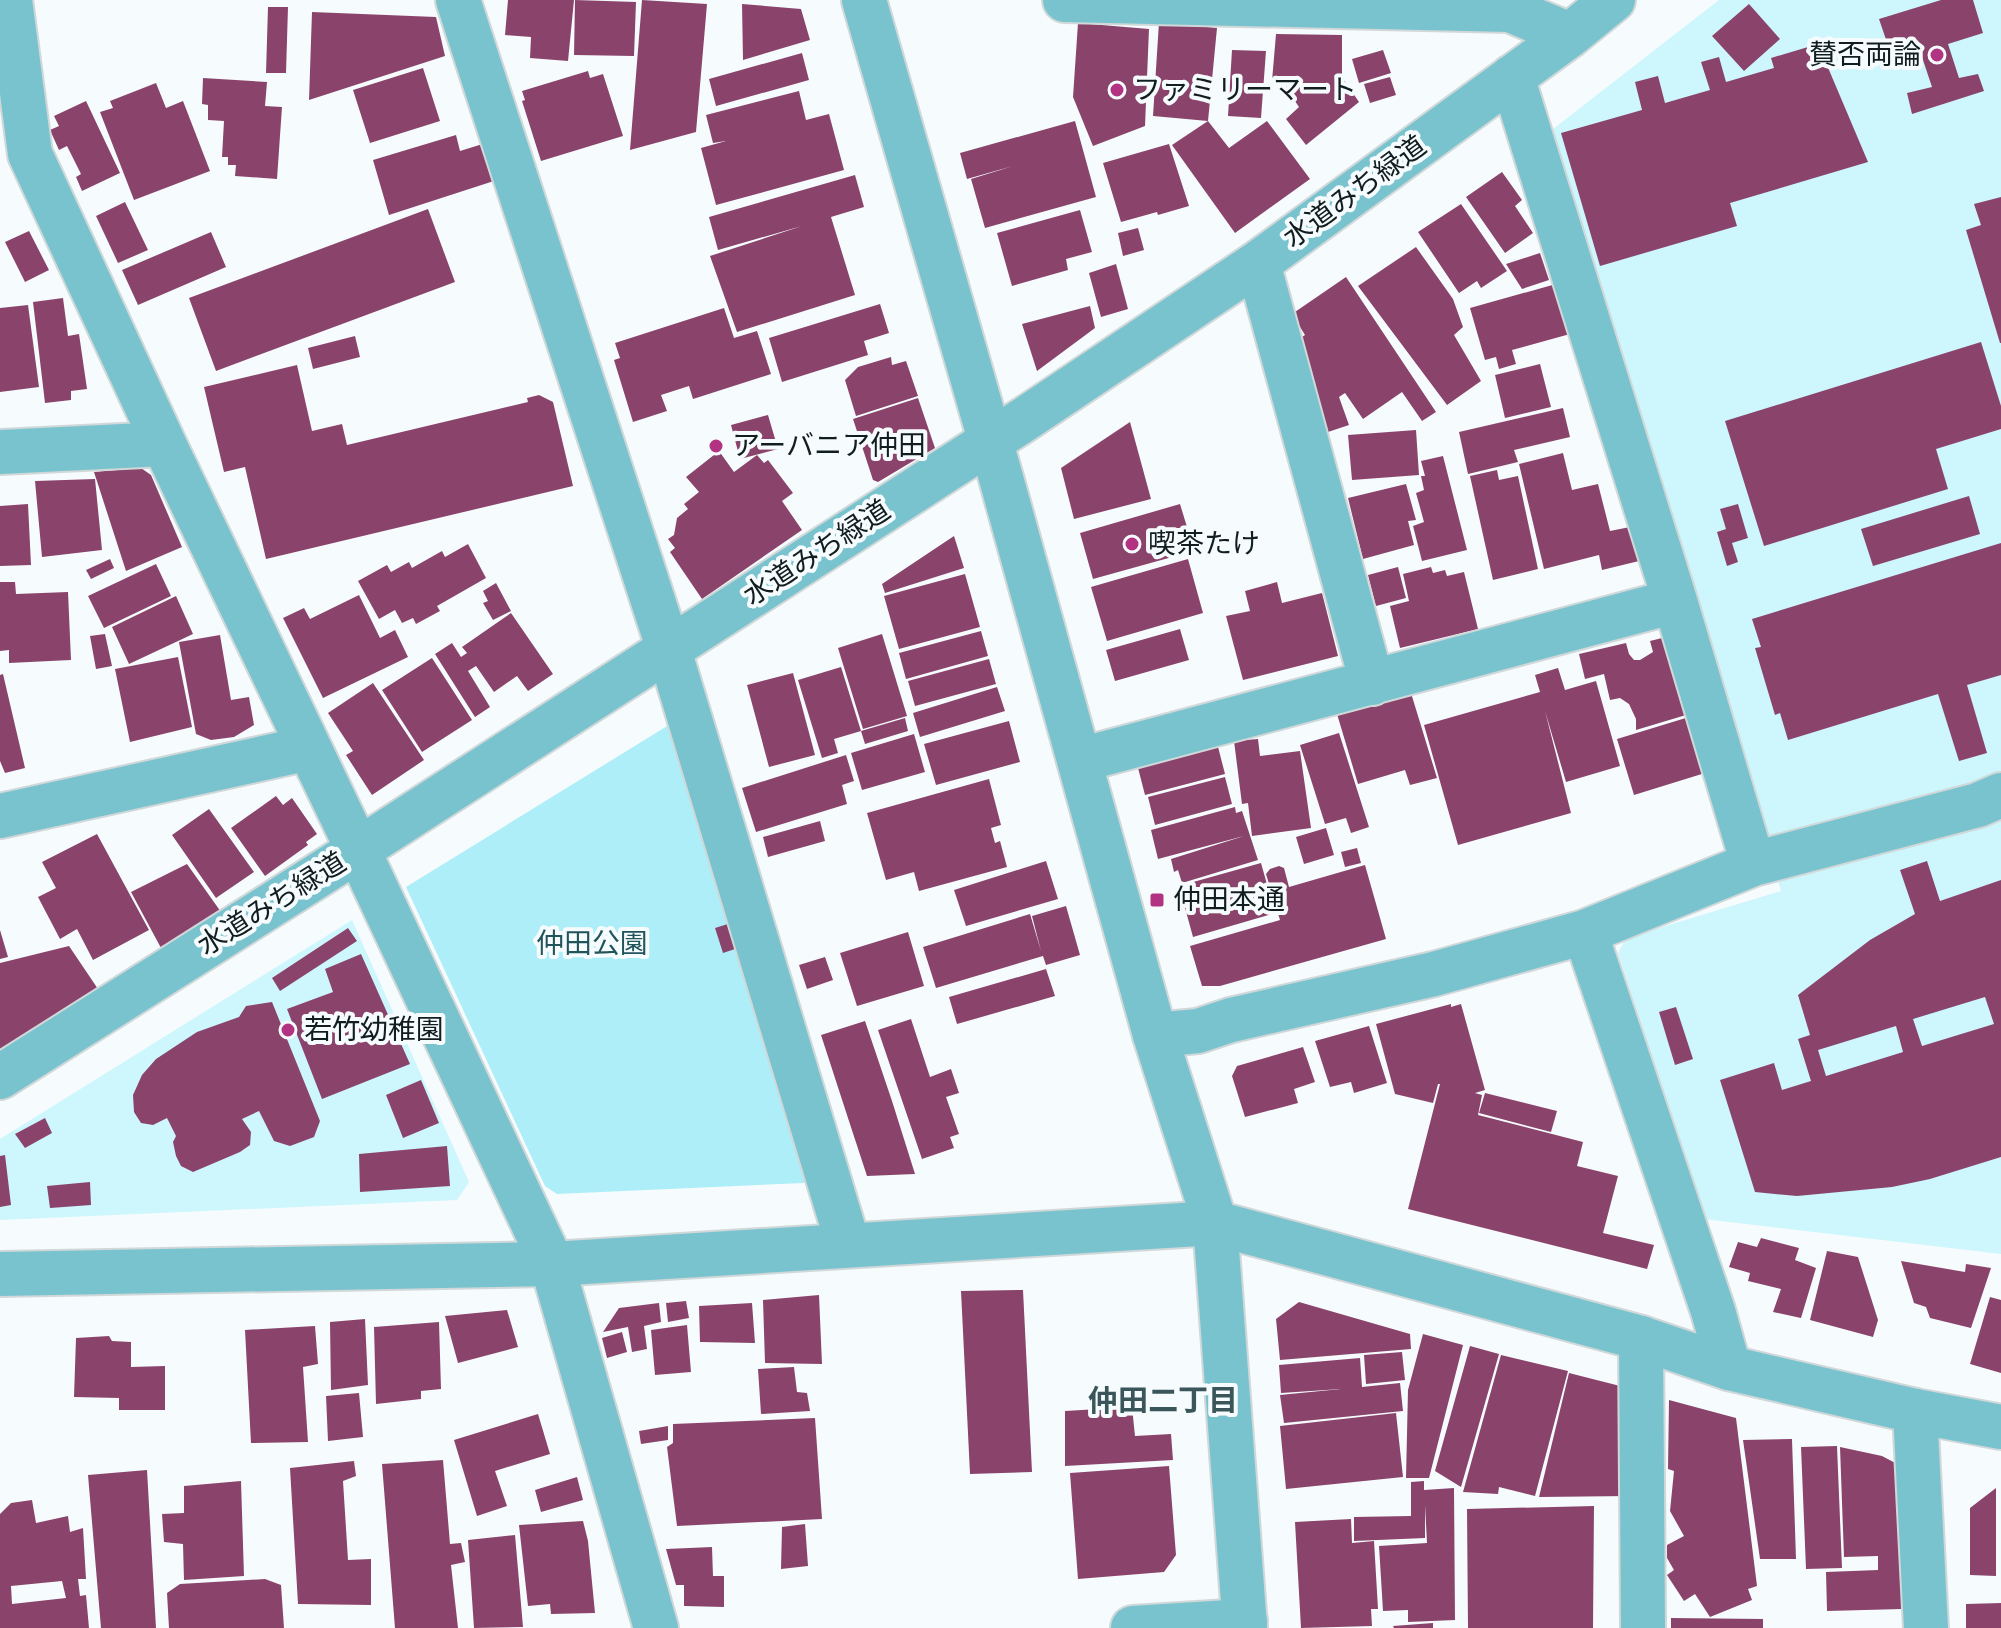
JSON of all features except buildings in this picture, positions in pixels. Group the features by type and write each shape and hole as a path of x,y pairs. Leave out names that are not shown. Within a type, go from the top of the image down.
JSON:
{"street":[{"path":"10,0 30,154 552,1264 656,1628"},
{"path":"458,0 669,650 848,1244"},
{"path":"864,0 1155,1035 1215,1223 1245,1624 1133,1628"},
{"path":"1065,0 1510,5 1570,35"},
{"name":"水道みち緑道","path":"0,1077 669,650 1258,263 1570,35 1613,0"},
{"path":"1512,77 1675,601 1753,864"},
{"path":"1258,263 1372,683"},
{"path":"0,452 164,444"},
{"path":"1080,760 1675,601"},
{"path":"0,816 309,748"},
{"path":"1155,1035 1198,1031 1231,1020 1434,974 1585,932 1753,864 1978,805 2001,795"},
{"path":"1585,932 1713,1311 1729,1368"},
{"path":"0,1274 552,1264 1215,1223 1641,1338 1729,1368 1915,1411 2001,1427"},
{"path":"1641,1338 1643,1628"},
{"path":"1915,1411 1926,1628"}],"shaded area":[{"path":"1719,0 2001,0 2001,1254 1704,1219 1618,953 1626,938 1781,891 1548,133"},
{"name":"若竹幼稚園","path":"352,920 469,1182 457,1200 0,1220 0,1139"}],"green space":[{"name":"仲田公園","path":"672,723 817,1170 804,1183 557,1194 545,1186 406,887"}],"place":[{"name":"賛否両論","path":"1937,55"},
{"name":"ファミリーマート","path":"1117,90"},
{"name":"アーバニア仲田","path":"716,446"},
{"name":"喫茶たけ","path":"1132,544"},
{"name":"仲田本通","path":"1157,900"},
{"name":"若竹幼稚園","path":"288,1030"}],"district":[{"name":"仲田二丁目","path":"1163,1401"}]}
